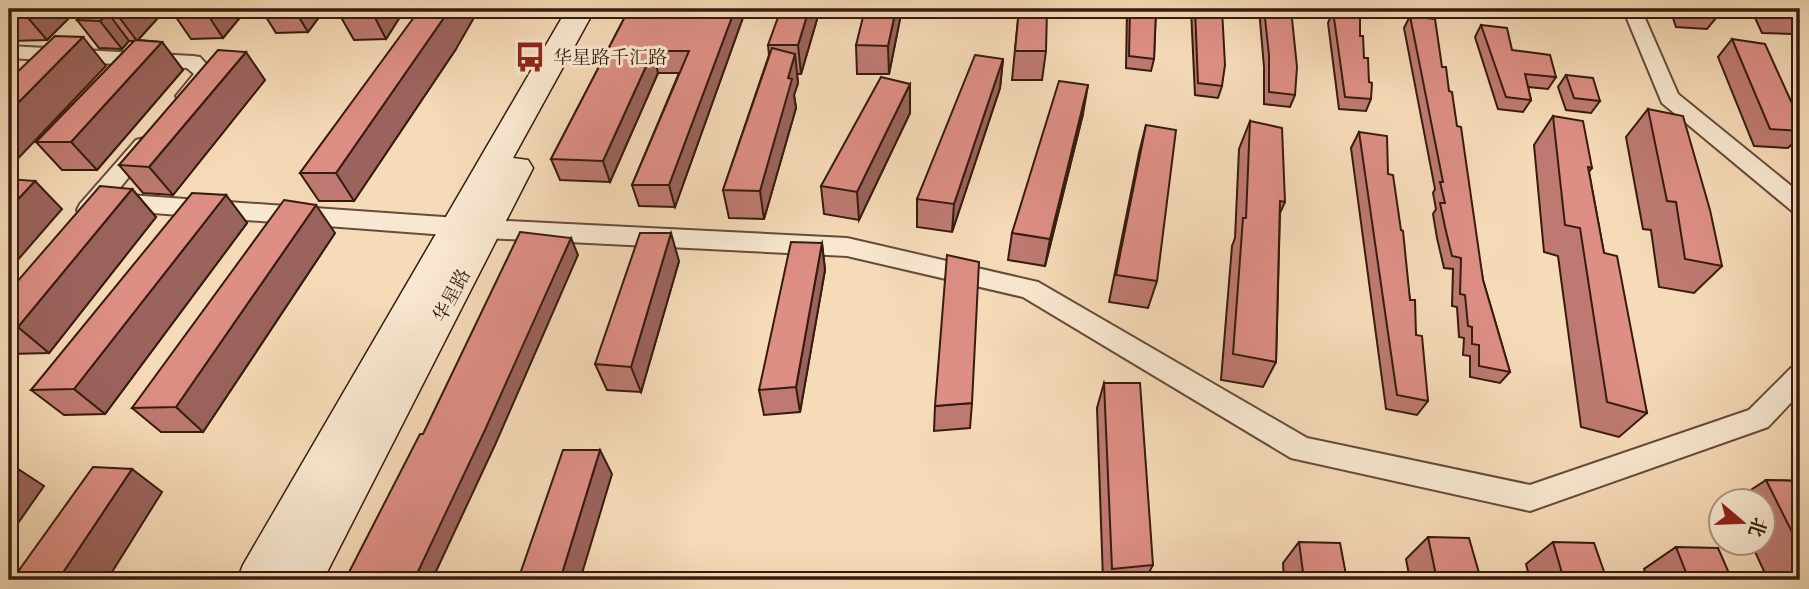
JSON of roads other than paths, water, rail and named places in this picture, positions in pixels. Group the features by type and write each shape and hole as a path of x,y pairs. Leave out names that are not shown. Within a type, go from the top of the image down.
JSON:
{"street":[{"path":"258,580 472,228 581,9"},
{"name":"华星路","path":"300,580 472,228 598,9"},
{"path":"1632,9 1669,98 1800,205"},
{"path":"9,52 193,62 205,74 70,232"},
{"path":"96,201 472,228 847,247 1029,289 1301,449 1530,498 1758,419 1800,376"}],"place":[{"name":"华星路千汇路","path":"530,57"}]}
